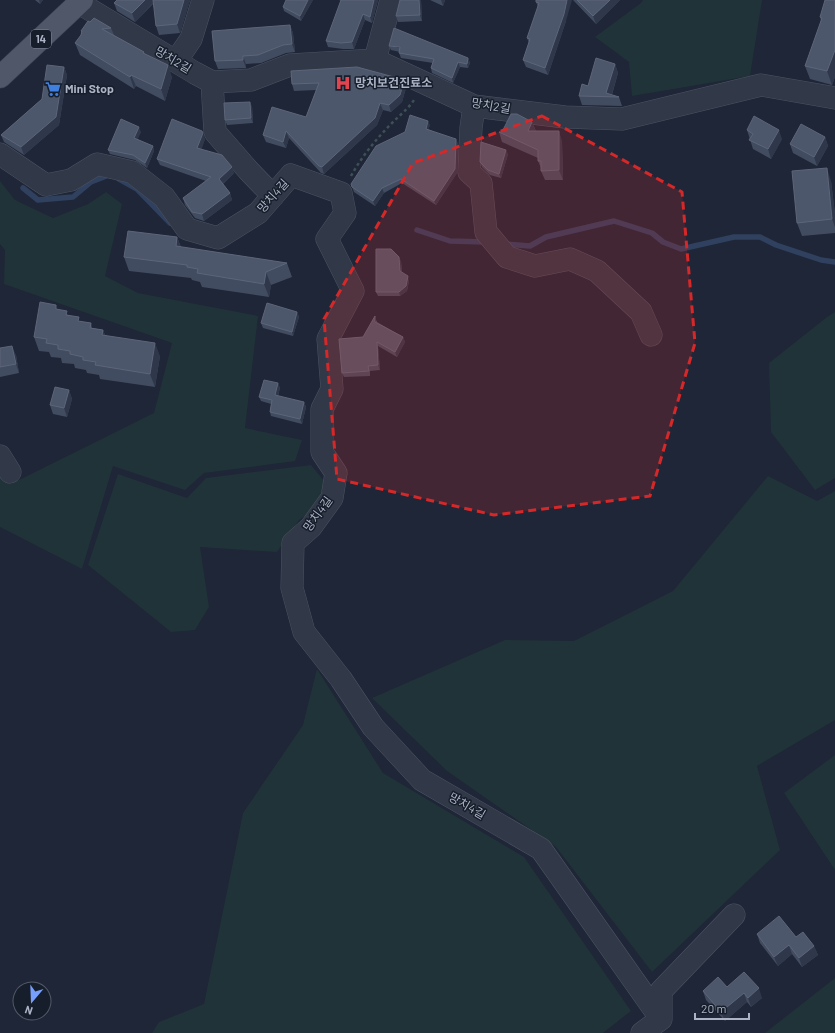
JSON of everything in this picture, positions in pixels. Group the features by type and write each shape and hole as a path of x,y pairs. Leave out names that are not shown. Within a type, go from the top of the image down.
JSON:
{"main road":[{"name":"14","path":"0,77 80,2"}],"street":[{"path":"176,62 191,39 203,0"},
{"path":"375,60 391,0"},
{"name":"망치2길","path":"80,2 176,62 212,82 251,80 290,65 375,60 474,106 564,116 622,119 761,85 835,98"},
{"path":"212,82 215,132 273,196"},
{"path":"474,106 471,128 469,172 481,183 486,232 507,258 535,266 570,259 597,271 641,312 650,335"},
{"name":"망치4길","path":"0,154 46,185 71,180 97,164 132,172 164,197 187,229 218,238 258,213 291,175 341,192 345,213 327,239 353,291 328,339 332,389 322,409 322,452 336,473 332,498 311,527 293,543 292,588 304,632 341,679 373,727 422,780 542,849 661,1019"},
{"path":"642,1033 661,1019 661,991 734,915"}],"path":[{"path":"341,192 357,165 373,144 393,122 408,109 425,83"}],"highlighted area":[{"path":"542,116 682,192 695,343 650,496 494,515 337,479 324,319 413,163"}],"green space":[{"path":"643,0 762,0 750,76 632,96 629,62 595,37"},
{"path":"0,181 15,200 53,218 88,204 106,192 122,204 105,276 138,293 258,316 245,428 302,440 295,461 204,473 185,490 113,466 82,569 0,527 0,470 11,484 154,413 172,343 4,284 5,250 0,244"},
{"path":"835,312 835,478 815,490 771,432 769,363"},
{"path":"311,465 325,482 319,506 299,520 277,552 200,547 209,607 195,630 171,632 88,565 118,474 187,498 206,478"},
{"path":"768,476 817,501 835,491 835,720 757,766 780,850 652,972 556,847 447,771 372,698 505,640 574,641 673,591"},
{"path":"317,669 383,773 524,857 631,1011 603,1033 152,1033 159,1022 204,1004 243,813 303,725"},
{"path":"835,755 835,870 784,793"},
{"path":"835,978 835,1033 765,1033"}],"building":[{"path":"117,0 145,0 132,13 114,3"},
{"path":"153,0 184,0 177,24 156,26"},
{"path":"286,0 308,0 300,16 283,7"},
{"path":"341,0 374,0 370,17 363,14 352,42 341,43 326,41"},
{"path":"400,0 419,0 420,15 396,16"},
{"path":"536,0 567,0 564,14 545,68 523,60 530,39 527,38 539,3 536,2"},
{"path":"577,0 610,0 593,16"},
{"path":"825,0 835,0 835,50 827,71 805,66 822,18 820,17"},
{"path":"94,18 111,28 102,29 144,52 143,53 168,65 161,89 131,75 130,77 75,43 88,21 90,22"},
{"path":"290,25 292,44 283,45 258,55 243,56 243,60 215,61 212,31"},
{"path":"394,28 468,58 467,64 458,62 452,78 431,68 434,59 399,53 400,47 389,46"},
{"path":"596,58 615,64 606,93 619,97 579,96 582,84 588,86"},
{"path":"47,65 64,67 56,117 21,147 1,135 42,99"},
{"path":"357,67 404,81 400,95 389,105 380,103 375,118 322,167 319,166 286,131 283,142 263,135 272,107 306,117 319,83 292,84 291,71"},
{"path":"250,102 251,118 225,120 224,103"},
{"path":"511,114 517,114 532,122 528,131 559,131 559,170 541,171 541,161 538,161 538,150 499,132 502,132"},
{"path":"410,115 428,121 426,129 456,139 455,169 434,201 401,179 382,188 373,201 352,187 351,184 376,146 405,132"},
{"path":"754,116 779,130 768,149 749,140 753,134 747,130"},
{"path":"121,119 139,127 134,138 153,146 145,163 133,155 108,150"},
{"path":"172,119 202,131 203,133 197,148 222,155 232,167 219,179 230,193 202,214 192,212 183,198 211,177 157,159"},
{"path":"801,124 825,137 814,157 790,144"},
{"path":"481,142 506,150 499,174 488,170 480,162"},
{"path":"827,168 832,219 797,223 792,171"},
{"path":"128,231 177,237 176,246 287,263 266,272 264,284 197,273 198,269 187,267 187,265 124,257"},
{"path":"376,249 391,249 399,257 400,271 408,276 406,286 399,292 376,292"},
{"path":"40,302 56,305 56,309 67,311 66,315 79,317 78,321 91,323 90,328 103,330 102,335 155,343 150,374 95,365 96,362 83,360 83,357 70,354 70,351 58,349 58,345 46,343 47,339 34,337"},
{"path":"267,303 297,312 292,332 261,323"},
{"path":"375,316 375,322 403,337 395,352 377,342 378,365 368,366 369,371 342,373 339,339 363,337"},
{"path":"12,346 16,364 0,367 0,348"},
{"path":"264,380 278,383 275,395 304,402 300,419 270,412 272,400 259,397"},
{"path":"55,387 69,390 64,408 50,405"},
{"path":"779,916 796,937 803,932 814,946 799,958 789,945 774,957 757,934"},
{"path":"744,972 759,988 748,998 744,993 721,1012 703,991 718,977 727,987"}],"waterway":[{"path":"23,188 38,200 73,197 91,182 109,175 111,176"},
{"path":"119,179 137,189 170,223"},
{"path":"504,244 530,246 546,237 614,221 652,233 663,242 681,249 734,237 760,237 776,245 821,260 835,262"},
{"path":"417,230 450,241 486,242"}],"place":[{"name":"망치보건진료소","path":"343,83"},
{"name":"Mini Stop","path":"53,89"}]}
